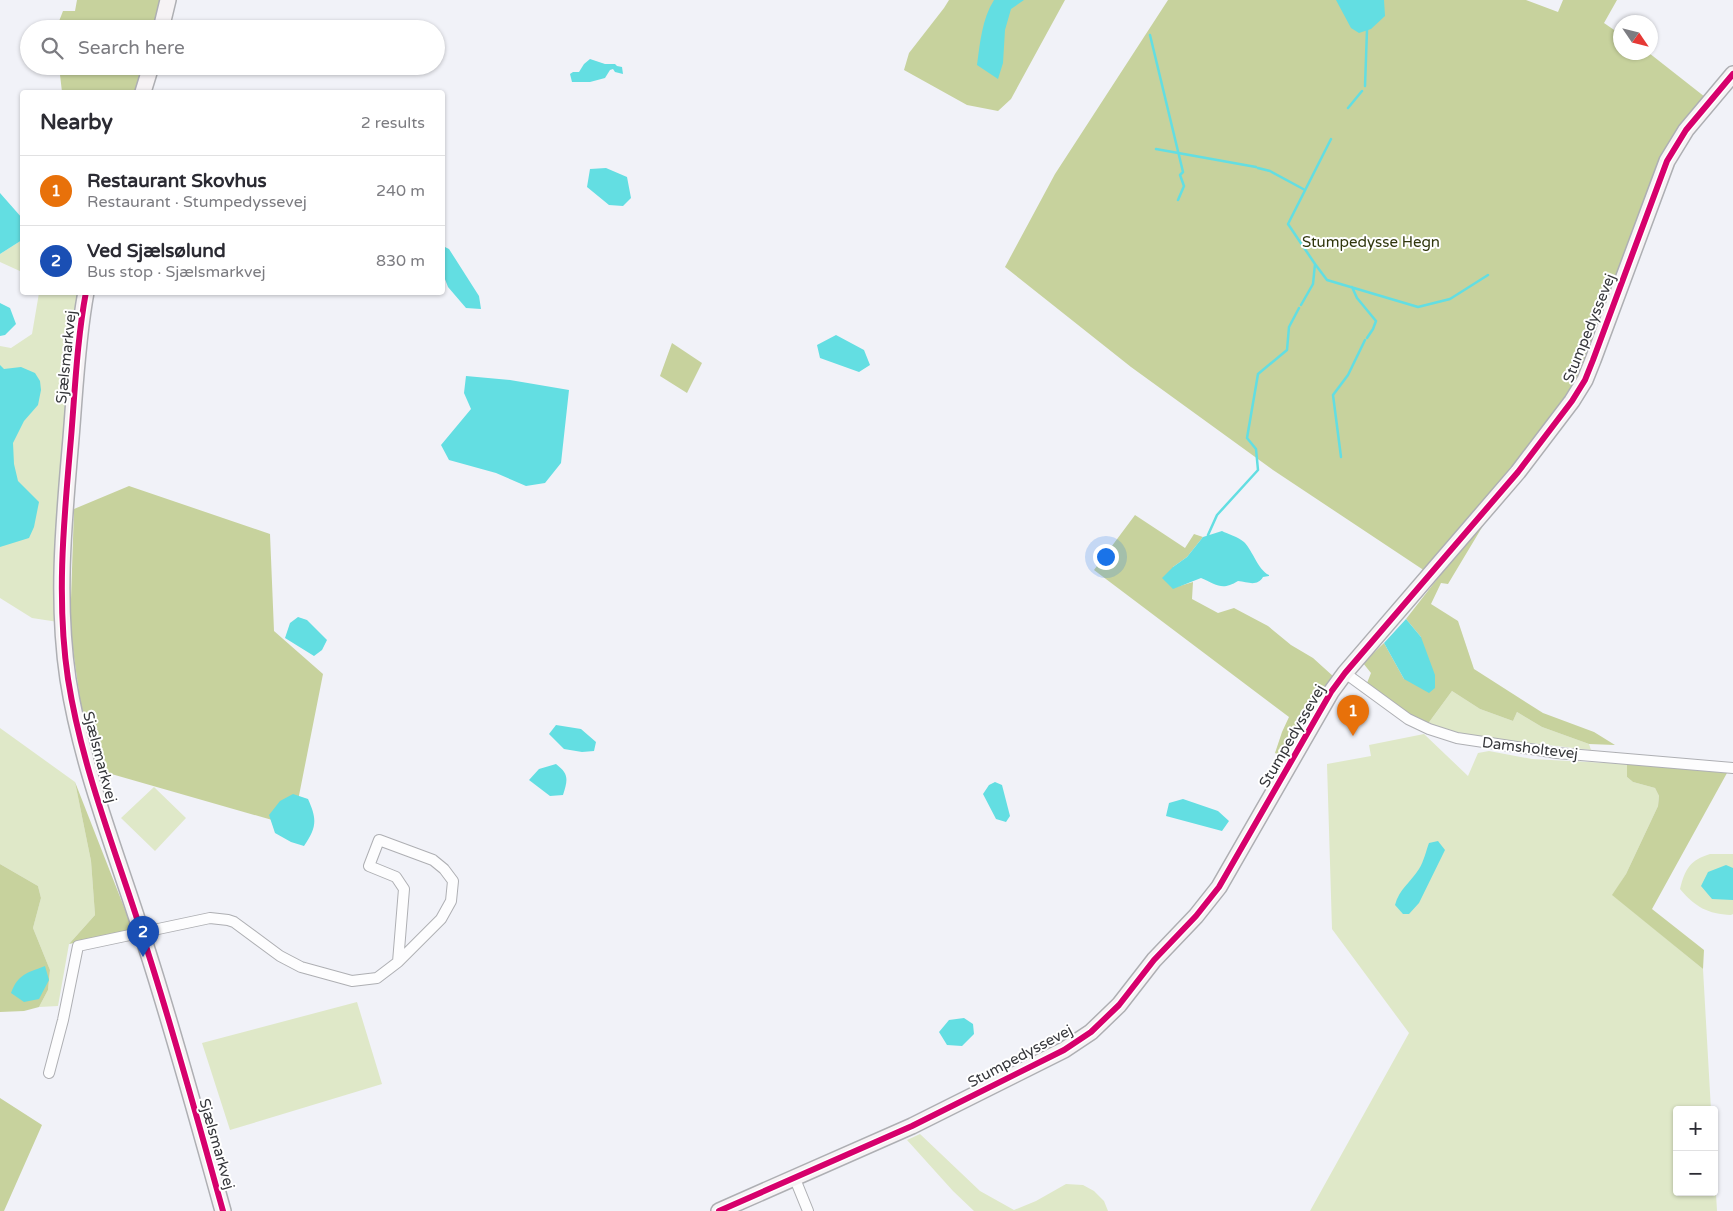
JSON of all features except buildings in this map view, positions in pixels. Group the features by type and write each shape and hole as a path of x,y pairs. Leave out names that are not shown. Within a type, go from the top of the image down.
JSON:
{"street":[{"path":"163,20 168,0"},
{"name":"Stumpedyssevej","path":"719,1211 912,1126 1064,1050 1091,1032 1119,1005 1154,960 1196,916 1220,887 1321,708 1346,673 1518,472 1572,400 1587,373 1667,161 1686,130 1733,74"},
{"path":"144,90 148,75"},
{"name":"Sjælsmarkvej","path":"86,295 78,356 63,542 63,631 68,678 90,781 142,932 177,1045 224,1211"},
{"name":"Damsholtevej","path":"1346,673 1408,720 1457,738 1557,753 1733,768"},
{"path":"49,1073 63,1020 78,946 210,918 234,922 280,956 301,967 352,981 377,978 398,962 441,919 451,901 453,881 444,869 433,860 379,840 369,866 396,878 404,889 398,962"},
{"path":"795,1179 808,1211"}],"green space":[{"path":"77,0 160,0 161,2 156,20 60,20 63,11 75,11"},
{"path":"949,0 1065,0 1011,99 998,111 967,105 904,70 909,53"},
{"name":"Stumpedysse Hegn","path":"1168,0 1526,0 1558,12 1563,0 1617,0 1604,23 1613,29 1613,60 1658,60 1705,97 1681,128 1582,369 1560,408 1425,571 1273,470 1131,367 1005,267 1055,174"},
{"path":"60,75 141,75 137,90 62,90"},
{"path":"20,241 20,271 0,262 0,254"},
{"path":"39,295 81,295 77,312 56,531 58,622 32,618 0,598 0,346 11,348 32,334"},
{"path":"672,343 702,363 687,393 660,376"},
{"path":"129,486 270,534 274,631 323,674 293,826 94,769 80,699 70,629 74,509"},
{"path":"1135,515 1185,548 1194,534 1203,537 1187,557 1173,567 1173,588 1193,582 1192,599 1218,613 1234,608 1268,626 1291,645 1313,658 1334,677 1286,758 1275,753 1289,717 1094,570"},
{"path":"1484,524 1448,584 1441,583 1431,604 1458,621 1474,669 1543,713 1594,732 1615,745 1589,744 1542,727 1517,712 1513,721 1480,709 1452,691 1427,725 1409,716 1367,683 1371,673 1363,663 1384,643 1404,679 1421,637 1406,619 1452,560"},
{"path":"1452,691 1480,709 1513,721 1517,712 1542,727 1589,744 1591,750 1496,739 1427,725"},
{"path":"0,728 75,782 91,861 95,915 69,944 58,1006 39,1007 48,990 50,970 33,928 41,898 38,886 0,864"},
{"path":"1424,734 1468,776 1478,753 1489,751 1532,759 1627,764 1627,777 1633,782 1655,788 1659,796 1658,806 1626,874 1613,895 1703,969 1711,1106 1673,1106 1673,1196 1716,1196 1717,1211 1310,1211 1409,1033 1332,929 1327,764 1371,756 1369,745"},
{"path":"1627,764 1727,773 1652,909 1704,950 1703,969 1612,895 1626,874 1658,806 1659,796 1655,788 1633,782 1627,777"},
{"path":"75,782 133,930 69,944 95,915 91,861"},
{"path":"154,787 186,818 155,851 121,818"},
{"path":"1710,854 1733,854 1733,914 1731,915 1715,913 1702,908 1691,901 1680,889 1689,866 1703,856"},
{"path":"0,864 38,886 41,898 33,928 50,970 48,990 39,1007 24,1011 0,1012"},
{"path":"357,1002 382,1084 230,1130 202,1043"},
{"path":"0,1098 42,1125 4,1211 0,1211"},
{"path":"920,1134 980,1191 1014,1210 1036,1201 1066,1184 1083,1185 1094,1191 1104,1201 1108,1211 974,1211 953,1191 907,1140"}],"water":[{"path":"994,0 1024,0 1011,9 1005,30 1003,63 998,79 977,65 984,23"},
{"path":"1336,0 1384,0 1385,16 1371,29 1359,33 1351,28"},
{"path":"590,59 622,67 623,74 615,72 613,69 610,70 605,78 590,82 572,82 570,74 579,72"},
{"path":"606,168 627,177 631,198 623,206 609,205 587,187 590,169"},
{"path":"0,193 20,216 20,241 0,254"},
{"path":"445,247 449,249 479,296 481,309 466,308 448,287 445,279"},
{"path":"0,303 10,308 16,324 5,335 0,336"},
{"path":"836,335 864,350 870,365 859,372 820,358 817,345"},
{"path":"0,365 4,369 21,367 35,373 40,381 41,390 38,405 24,421 13,443 14,464 18,481 39,502 34,527 29,538 0,547"},
{"path":"466,376 510,380 569,390 561,463 545,483 526,486 496,473 449,460 441,445 471,409 464,393"},
{"path":"1222,531 1244,542 1259,565 1269,576 1263,577 1255,583 1238,581 1228,586 1216,585 1201,578 1173,589 1162,578 1187,557 1203,537"},
{"path":"298,617 307,620 327,640 322,650 314,656 285,638 290,623"},
{"path":"1406,619 1421,637 1435,675 1435,688 1429,693 1404,679 1384,643"},
{"path":"556,725 581,729 596,742 594,751 582,752 564,749 549,734"},
{"path":"556,764 565,774 566,785 563,795 550,796 529,780 539,769"},
{"path":"995,782 1002,785 1010,816 1006,822 996,819 983,794 989,785"},
{"path":"293,794 308,799 313,812 313,828 304,846 291,842 275,833 269,815 280,801"},
{"path":"1183,799 1218,811 1229,821 1222,831 1166,816 1169,803"},
{"path":"1438,841 1445,850 1419,903 1409,914 1403,914 1395,905 1397,899 1419,869 1429,843"},
{"path":"1726,865 1733,868 1733,900 1712,899 1701,886 1708,872"},
{"path":"45,966 49,980 39,999 24,1002 11,993 20,978"},
{"path":"964,1018 973,1024 974,1034 962,1046 947,1045 939,1032 949,1020"}],"waterway":[{"path":"1365,86 1367,30"},
{"path":"1150,35 1183,172 1180,175 1184,186 1178,200"},
{"path":"1348,108 1362,91"},
{"path":"1301,305 1313,284 1315,264 1288,224 1331,139"},
{"path":"1156,149 1256,167"},
{"path":"1258,168 1270,171 1305,190"},
{"path":"1315,264 1327,280 1418,307 1450,299 1488,275"},
{"path":"1352,287 1357,298 1376,321 1367,338"},
{"path":"1208,535 1217,515 1258,470 1256,449 1247,438 1258,374 1287,350 1289,327 1299,308"},
{"path":"1341,457 1333,395 1348,375 1365,340"}],"cycle path":[{"path":"719,1211 912,1126 1064,1050 1091,1032 1119,1005 1154,960 1196,916 1219,887 1331,692 1345,673 1518,472 1572,401 1585,380 1593,360 1667,161 1686,130 1733,74"},
{"path":"86,295 80,328 62,559 62,619 68,679 90,776 164,1003 223,1211"}],"place":[{"name":"Restaurant Skovhus","path":"1353,736"},
{"name":"Ved Sjælsølund","path":"143,957"}]}
